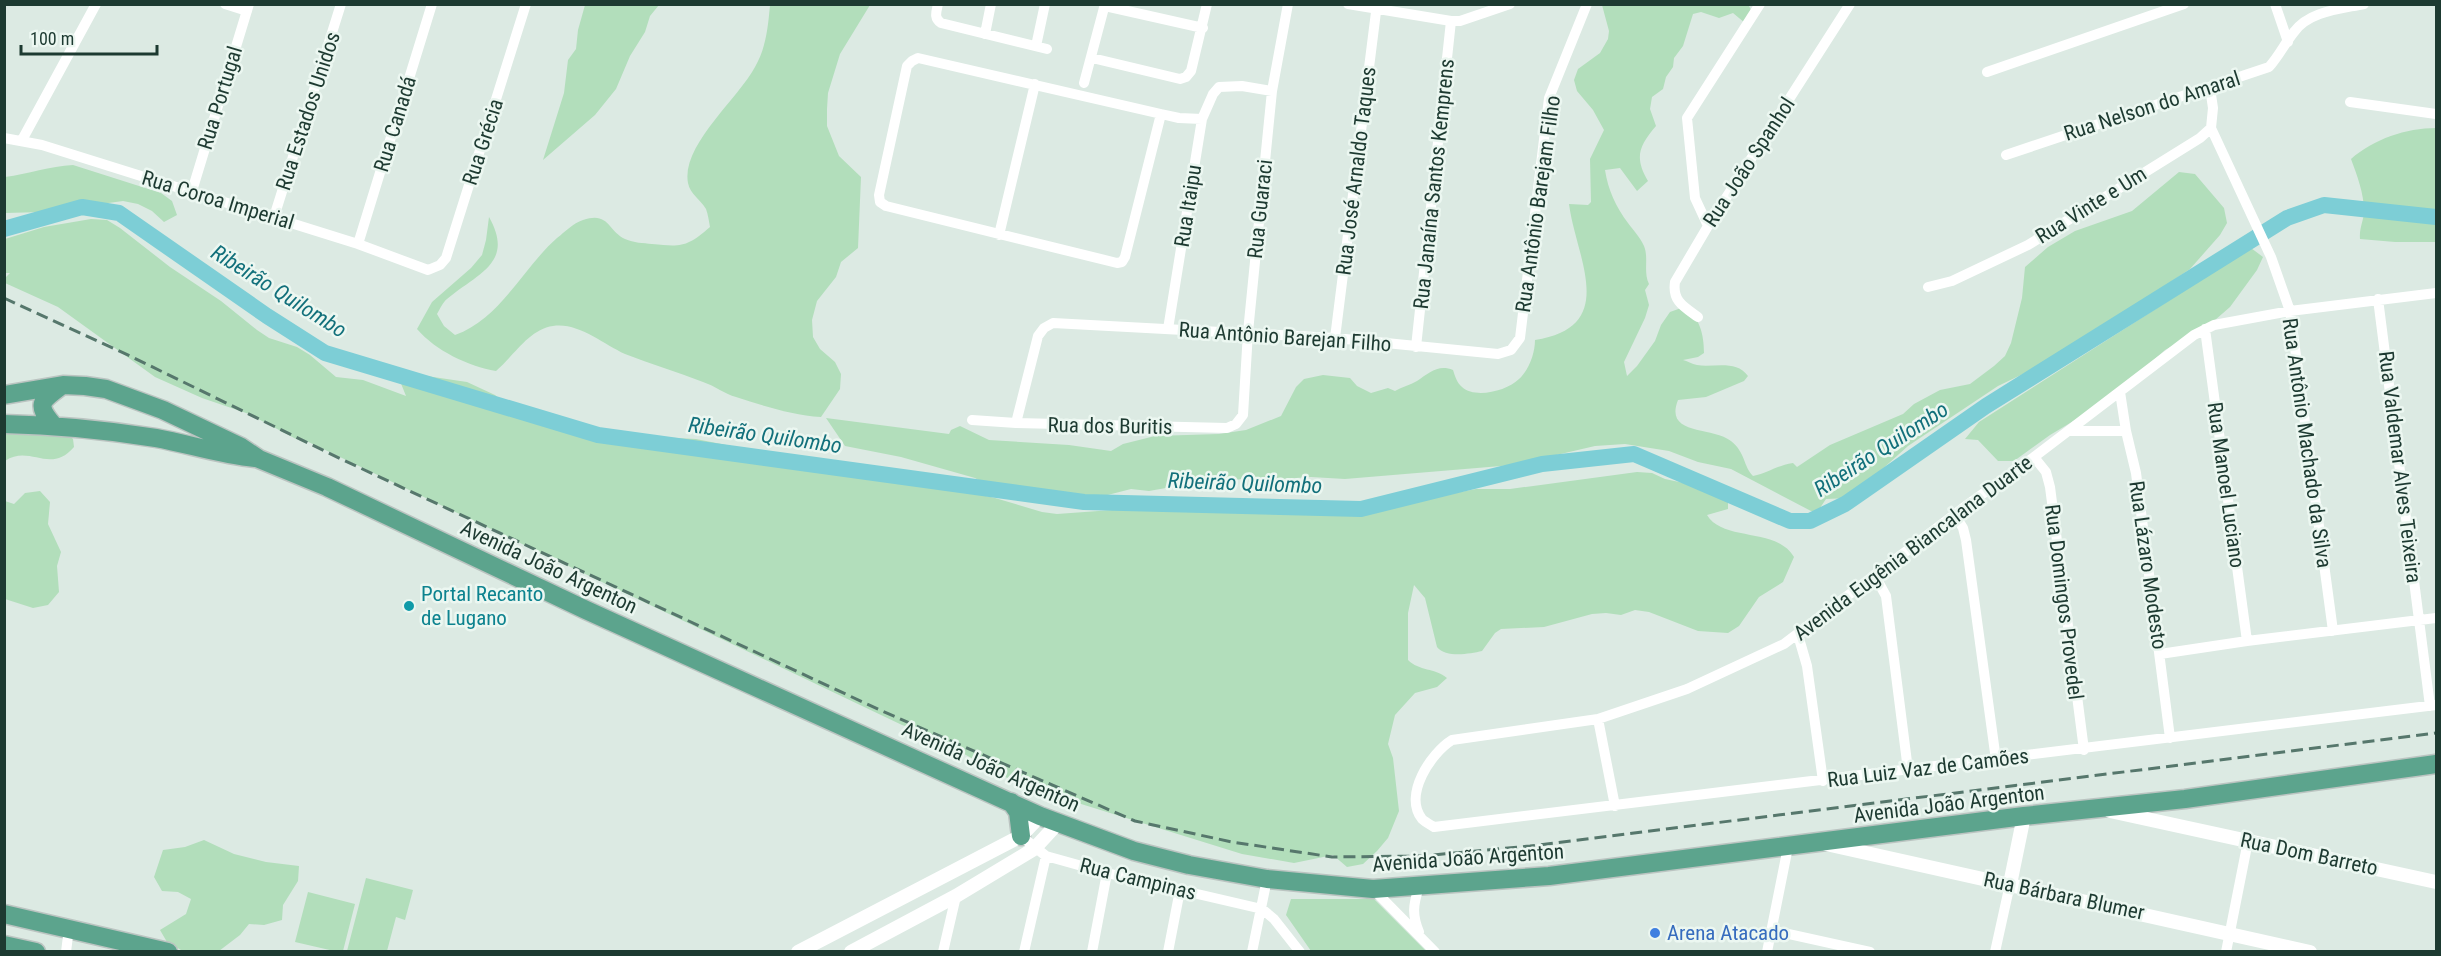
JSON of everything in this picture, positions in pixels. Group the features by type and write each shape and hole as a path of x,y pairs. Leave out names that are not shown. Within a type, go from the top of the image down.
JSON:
{"main road":[{"name":"Avenida João Argenton","path":"4,395 63,385 106,389 163,410 241,447 259,459 327,487 586,610 1040,816 1134,851 1189,866 1267,879 1373,889 1549,876 2024,816 2185,799 2436,764"},
{"path":"54,426 42,410 42,404 46,397 63,385"},
{"name":"Avenida João Argenton","path":"4,424 54,426 156,438 236,457 259,459"},
{"path":"1011,802 1018,812 1021,836"},
{"path":"4,914 168,951"},
{"path":"4,945 36,951"}],"street":[{"path":"22,140 96,4"},
{"path":"225,4 248,8"},
{"name":"Rua Estados Unidos","path":"274,217 341,4"},
{"name":"Rua Canadá","path":"358,244 432,4"},
{"name":"Rua Grécia","path":"428,270 440,265 446,258 526,4"},
{"path":"938,4 935,15 941,23 1042,47 1045,4"},
{"path":"985,34 991,4"},
{"path":"1092,58 1180,79 1186,77 1191,71 1207,4"},
{"name":"Rua Guaraci","path":"1242,415 1272,91 1288,4"},
{"path":"1348,4 1451,21 1460,21 1507,5"},
{"name":"Rua Antônio Barejam Filho","path":"1520,338 1549,98 1587,4"},
{"path":"1708,226 1695,198 1687,118 1760,4"},
{"path":"1987,72 2184,4"},
{"path":"2275,4 2288,42"},
{"name":"Rua Nelson do Amaral","path":"2006,155 2269,67 2294,31 2315,16 2364,4"},
{"path":"1084,83 1105,5 1203,28"},
{"name":"Rua João Spanhol","path":"1698,317 1678,302 1674,292 1675,282 1708,226 1849,5"},
{"name":"Rua José Arnaldo Taques","path":"1335,338 1377,7"},
{"name":"Rua Portugal","path":"192,191 248,8"},
{"name":"Rua Janaína Santos Kemprens","path":"1416,347 1451,21"},
{"path":"1161,114 1122,262 1117,263 999,235 886,206 880,202 879,195 907,66 918,58 1179,118 1202,119"},
{"path":"999,235 1035,84"},
{"name":"Rua Itaipu","path":"1168,329 1202,119 1213,94 1219,87 1242,86 1272,91"},
{"path":"2210,88 2213,108 2211,128"},
{"path":"2350,102 2436,114"},
{"name":"Rua Antônio Machado da Silva","path":"2211,128 2271,257 2290,311 2333,631"},
{"name":"Rua Vinte e Um","path":"1928,287 1952,281 2028,245 2200,138 2211,128"},
{"name":"Rua Coroa Imperial","path":"4,138 22,140 192,191 358,244 428,270"},
{"name":"Avenida Eugênia Biancalana Duarte","path":"1422,818 1416,802 1419,783 1434,754 1452,740 1598,718 1687,689 1784,644 2205,329 2214,325 2290,311 2436,293"},
{"name":"Rua Valdemar Alves Teixeira","path":"2378,299 2433,706"},
{"name":"Rua Antônio Barejan Filho","path":"1016,423 1038,336 1044,328 1053,323 1335,338 1498,354 1511,350 1520,338"},
{"name":"Rua Manoel Luciano","path":"2205,329 2247,641"},
{"name":"Rua Lázaro Modesto","path":"2120,392 2136,473 2170,738"},
{"name":"Rua dos Buritis","path":"972,420 1227,429 1236,424 1242,415"},
{"path":"2069,431 2126,431"},
{"name":"Rua Domingos Provedel","path":"2034,458 2046,472 2050,487 2084,750"},
{"path":"1955,515 1963,528 1966,540 1996,760"},
{"path":"1875,576 1886,596 1908,771"},
{"path":"2160,654 2436,618"},
{"path":"1798,635 1807,666 1823,782"},
{"name":"Rua Luiz Vaz de Camões","path":"1422,818 1434,827 1823,782 2433,706"},
{"path":"1598,718 1615,806"},
{"path":"2182,826 2173,816 2175,806 2185,799"},
{"name":"Rua Dom Barreto","path":"2102,809 2436,882"},
{"path":"798,951 817,946 1021,836 1040,816"},
{"path":"1995,951 2024,816"},
{"path":"1024,951 1040,852 1058,823"},
{"name":"Rua Campinas","path":"1021,836 1040,852 1107,873 1262,909"},
{"path":"2226,951 2248,840"},
{"name":"Rua Bárbara Blumer","path":"1817,843 2310,951"},
{"path":"1767,951 1788,847"},
{"path":"850,951 871,946 956,896 1040,852"},
{"path":"1092,951 1107,873"},
{"path":"1252,951 1267,879"},
{"path":"1419,887 1413,905 1414,920 1422,938"},
{"path":"1373,889 1435,951"},
{"path":"1168,951 1180,890"},
{"path":"943,951 956,896"},
{"path":"1262,909 1274,919 1300,951"},
{"path":"66,951 69,928"},
{"path":"1771,930 1870,951"}],"green space":[{"path":"1748,4 1751,10 1745,23 1733,13 1719,18 1701,12 1693,14 1683,46 1674,58 1673,67 1666,77 1663,89 1652,97 1650,109 1656,126 1640,152 1641,165 1648,181 1637,191 1620,168 1605,170 1613,198 1639,237 1646,255 1646,275 1649,284 1645,290 1649,305 1624,362 1627,376 1655,341 1661,325 1670,312 1684,307 1694,316 1700,327 1704,353 1698,357 1683,360 1703,366 1731,366 1748,376 1744,381 1706,397 1678,400 1675,411 1678,419 1683,425 1722,436 1731,441 1739,450 1753,476 1793,463 1797,467 1830,445 1903,414 1914,404 1940,390 1970,384 2005,356 2011,343 2022,298 2025,267 2048,247 2075,231 2132,211 2179,172 2195,174 2224,208 2227,223 2220,235 2190,269 2101,329 2067,359 2025,373 1998,386 1908,446 1850,498 1826,499 1818,511 1811,511 1731,469 1698,462 1669,451 1625,444 1595,446 1513,465 1345,479 1311,477 1266,480 1252,478 1149,491 1131,489 1092,499 1054,499 987,485 975,478 901,457 845,446 826,418 949,434 951,430 960,426 989,440 1069,445 1111,451 1123,444 1155,436 1219,434 1246,430 1281,416 1296,387 1304,379 1323,375 1350,378 1357,386 1371,393 1388,388 1395,391 1434,370 1448,368 1453,370 1459,384 1468,391 1483,393 1507,387 1526,371 1533,356 1535,340 1561,333 1577,321 1585,305 1584,267 1569,204 1588,205 1591,202 1590,159 1604,130 1593,110 1577,91 1574,80 1578,69 1600,53 1608,39 1609,31 1602,5"},
{"path":"585,5 659,5 650,16 645,32 630,56 616,89 595,115 543,160 564,93 568,60 576,49 578,30"},
{"path":"770,5 870,5 840,54 828,93 827,126 839,156 861,177 858,248 841,262 836,277 817,301 812,320 813,337 820,349 835,362 841,374 840,389 821,417 778,410 732,396 707,384 625,354 572,327 553,326 536,332 496,371 475,365 443,351 417,329 432,302 471,268 482,255 489,217 496,233 498,246 495,256 481,274 446,300 437,314 444,326 455,335 485,317 510,292 545,250 579,221 598,218 607,223 619,236 628,240 670,245 689,242 710,227 706,209 689,187 688,169 701,139 747,80 759,60 766,37"},
{"path":"2436,128 2436,242 2360,239 2364,205 2351,159 2380,140 2413,130"},
{"path":"73,165 161,193 172,201 177,215 164,222 152,211 138,204 123,201 43,212 5,213 5,177"},
{"path":"91,219 107,220 120,228 257,330 269,338 297,347 336,377 363,380 406,396 400,381 405,375 413,374 467,382 495,395 513,410 544,421 620,435 696,439 767,453 851,464 1057,514 1126,509 1140,505 1186,507 1281,503 1311,506 1384,507 1476,489 1510,489 1637,472 1652,473 1665,479 1731,493 1728,494 1728,509 1707,515 1725,529 1775,542 1786,548 1794,557 1783,582 1759,597 1739,626 1728,633 1698,631 1649,612 1635,610 1621,615 1592,614 1544,627 1501,629 1495,633 1482,651 1464,654 1446,653 1437,647 1425,598 1414,585 1408,613 1408,660 1412,664 1447,678 1437,687 1415,693 1395,715 1388,744 1393,758 1399,811 1388,838 1363,864 1347,867 1333,855 1294,863 1242,854 1020,785 957,750 928,738 917,730 902,725 298,437 296,439 249,414 202,398 155,377 58,307 5,283 5,278 10,273 5,273 5,239 44,227"},
{"path":"2251,248 2263,257 2257,270 2230,307 2207,327 2165,350 2107,401 2050,435 2014,461 1998,461 1978,440 1965,439 1979,422"},
{"path":"5,429 68,434 73,439 74,447 57,459 23,456 5,461"},
{"path":"40,491 50,502 48,524 61,552 57,566 59,592 48,605 33,608 5,599 5,501 14,504 25,493"},
{"path":"204,840 234,854 266,862 299,866 298,881 283,905 282,920 264,925 249,924 240,935 219,951 181,950 167,942 160,930 186,914 191,899 178,892 162,891 154,877 163,850 185,847"},
{"path":"366,878 413,890 405,920 396,917 387,951 347,951"},
{"path":"308,892 355,904 343,951 295,942"},
{"path":"1291,899 1374,899 1426,951 1311,951 1286,915"}],"waterway":[{"name":"Ribeirão Quilombo","path":"4,229 82,207 119,213 267,316 325,353 598,435 1084,502 1361,509 1542,464 1634,454 1790,521 1810,521 1845,504 1986,406 2287,218 2324,205 2436,217"}],"railway":[{"path":"4,298 130,356 341,459 882,711 1135,821 1232,842 1332,857 1422,856 1530,846 2436,733"}],"place":[{"name":"Portal Recanto de Lugano","path":"409,606"},
{"name":"Arena Atacado","path":"1655,933"}]}
